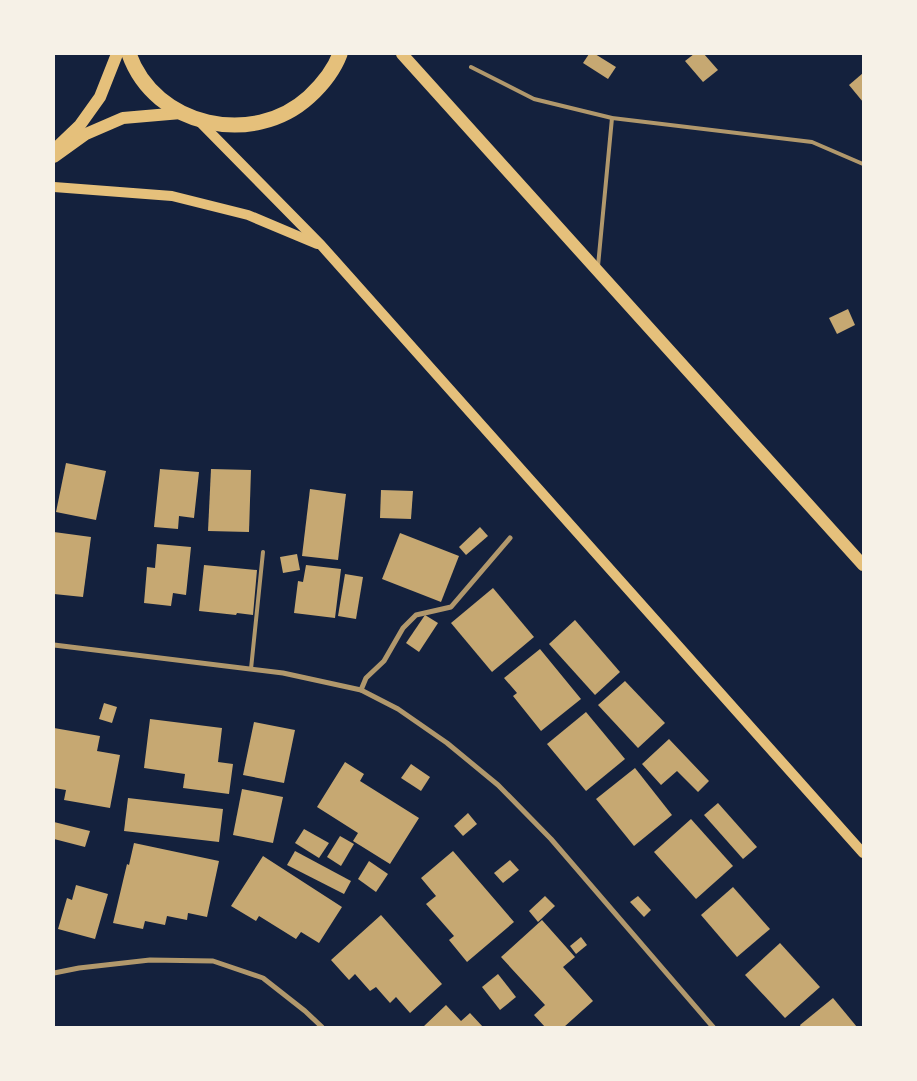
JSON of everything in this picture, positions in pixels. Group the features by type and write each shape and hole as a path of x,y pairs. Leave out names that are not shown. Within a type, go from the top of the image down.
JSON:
{"highway":[{"path":"129,54 140,76 166,103 181,113 198,120 226,125 254,124 272,120 289,112 318,89 330,74 340,54"}],"main road":[{"path":"54,151 80,125 100,97 117,54"},
{"path":"402,54 863,565"},
{"path":"54,157 86,134 124,118 181,113"},
{"path":"198,120 321,245 863,853"},
{"path":"54,187 172,196 248,215 321,245"}],"street":[{"path":"361,690 366,678 384,661 402,628 416,616 451,607 510,538"},
{"path":"54,645 283,673 361,690 406,715 447,743 498,785 552,839 713,1027"},
{"path":"54,973 79,968 150,960 213,961 263,978 322,1027"}],"lane":[{"path":"471,67 534,99 612,118 812,142 863,164"},
{"path":"598,271 612,118"},
{"path":"251,669 263,552"}],"building":[{"path":"589,54 595,54 616,67 608,79 583,63"},
{"path":"694,54 704,54 718,70 703,82 685,61"},
{"path":"863,73 863,102 849,85"},
{"path":"848,309 855,325 837,334 829,318"},
{"path":"66,463 106,471 96,520 56,512"},
{"path":"160,469 199,472 194,518 179,516 178,529 154,527"},
{"path":"211,469 251,470 249,532 208,531"},
{"path":"310,489 346,494 338,560 302,556"},
{"path":"381,490 413,491 411,519 380,518"},
{"path":"480,527 488,536 466,555 459,547"},
{"path":"54,532 91,537 83,597 54,594"},
{"path":"400,533 459,556 441,602 382,579"},
{"path":"157,544 191,547 186,595 173,593 171,606 144,603 147,567 155,568"},
{"path":"297,554 300,570 283,573 280,557"},
{"path":"204,565 257,570 253,615 199,611"},
{"path":"306,565 341,569 335,618 294,613 298,581 303,582"},
{"path":"345,574 363,577 356,619 338,616"},
{"path":"493,588 534,637 492,672 451,623"},
{"path":"425,615 438,623 419,652 406,643"},
{"path":"575,620 620,672 595,695 549,644"},
{"path":"540,649 581,699 541,731 513,696 517,693 504,678"},
{"path":"625,681 665,723 638,748 598,705"},
{"path":"104,703 117,707 112,723 99,719"},
{"path":"586,712 625,759 586,791 547,744"},
{"path":"150,719 222,728 218,762 233,764 229,794 183,788 185,774 144,768"},
{"path":"254,722 295,730 284,783 243,775"},
{"path":"54,728 100,736 97,751 120,755 110,808 64,800 66,790 54,788"},
{"path":"669,739 709,781 698,792 677,771 661,785 642,764"},
{"path":"345,762 364,774 360,781 419,818 390,864 353,841 358,833 317,807"},
{"path":"411,764 430,777 421,791 401,778"},
{"path":"635,768 672,815 634,846 596,799"},
{"path":"242,789 283,797 273,843 233,835"},
{"path":"128,798 223,809 219,842 124,831"},
{"path":"718,803 757,847 743,859 704,815"},
{"path":"468,813 477,824 463,836 454,826"},
{"path":"691,819 733,866 696,899 654,852"},
{"path":"54,822 90,831 85,847 54,839"},
{"path":"304,829 329,843 319,858 295,843"},
{"path":"340,836 354,844 341,866 327,857"},
{"path":"134,843 219,861 207,917 188,913 187,920 167,916 165,925 145,921 143,929 113,923"},
{"path":"295,851 351,881 344,894 287,865"},
{"path":"453,851 514,922 467,962 449,940 454,936 426,904 436,896 421,878"},
{"path":"263,856 342,907 319,943 301,932 296,939 259,916 256,921 231,906"},
{"path":"510,860 519,870 503,883 494,873"},
{"path":"369,861 388,874 376,892 358,879"},
{"path":"76,885 108,894 95,939 58,929 67,898 72,900"},
{"path":"733,887 770,929 737,957 701,915"},
{"path":"545,896 555,906 538,922 529,911"},
{"path":"638,896 651,910 644,917 630,902"},
{"path":"381,915 442,984 410,1013 396,997 390,1003 376,987 370,991 355,974 349,980 331,960"},
{"path":"542,920 575,957 563,967 593,1001 564,1027 545,1027 534,1015 545,1005 501,957"},
{"path":"581,937 587,945 576,954 570,946"},
{"path":"780,943 820,987 785,1018 745,975"},
{"path":"498,974 516,997 500,1010 482,987"},
{"path":"833,998 857,1027 801,1027 800,1025"},
{"path":"446,1005 461,1021 470,1013 483,1027 423,1027"}]}
